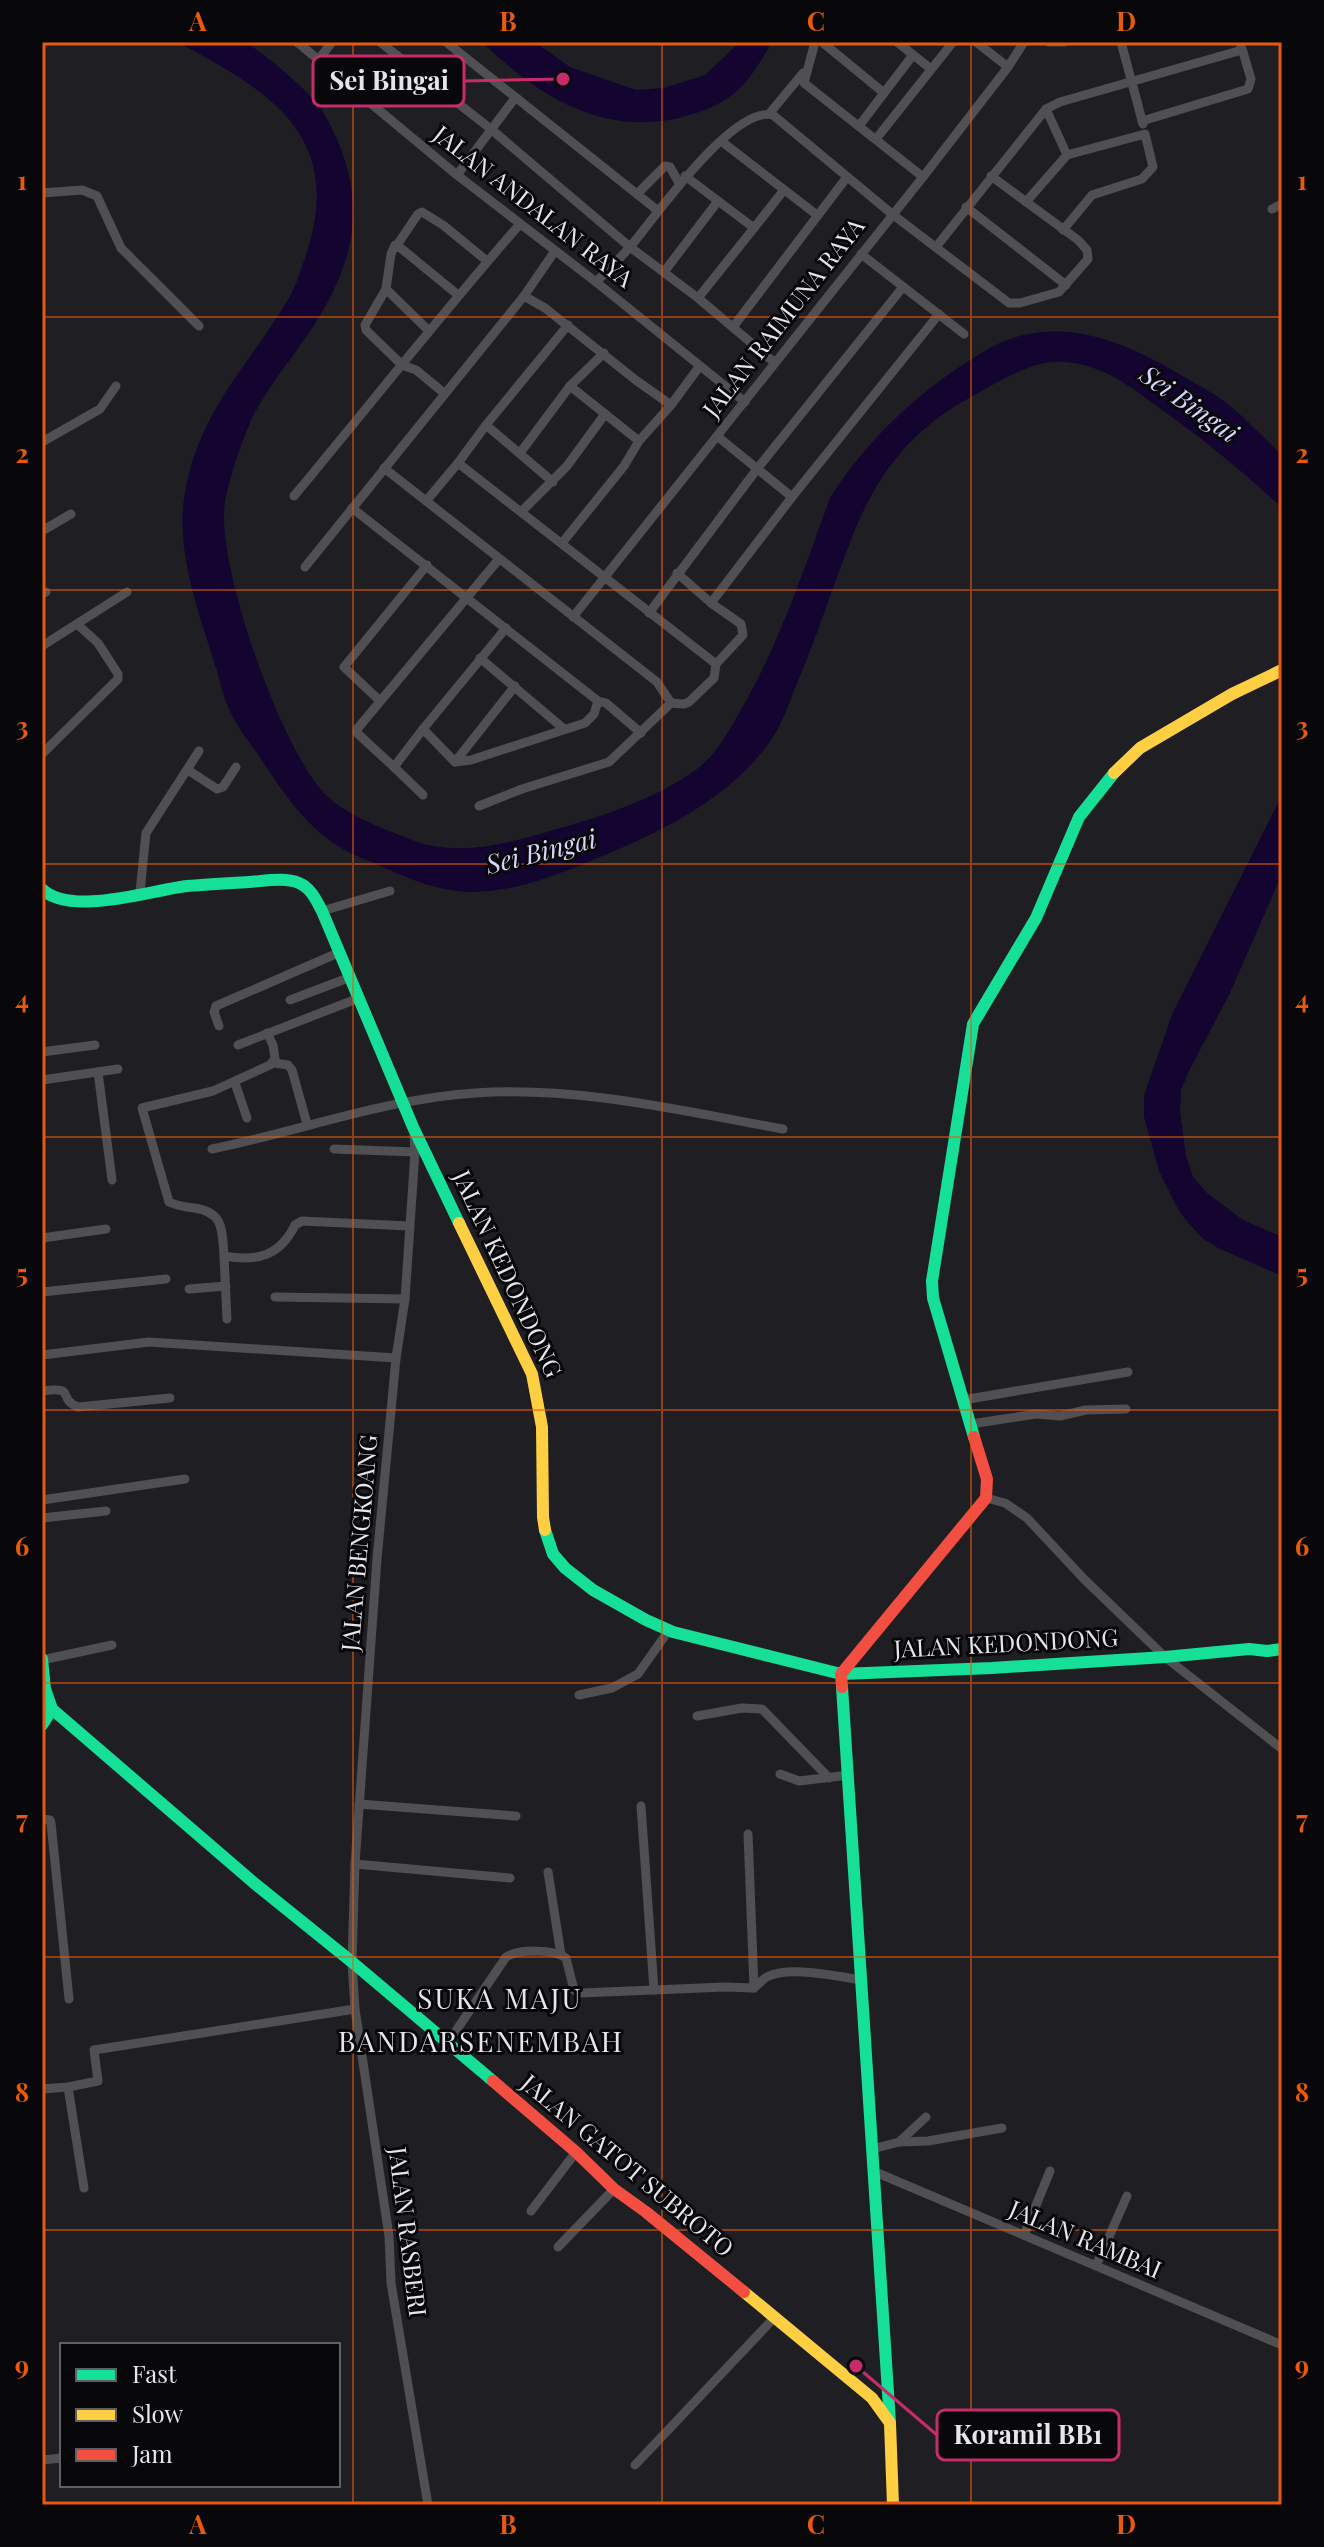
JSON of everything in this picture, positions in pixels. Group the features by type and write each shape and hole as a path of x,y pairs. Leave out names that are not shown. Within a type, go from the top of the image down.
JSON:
{"street":[{"name":"JALAN ANDALAN RAYA","path":"297,42 457,175 745,402"},
{"path":"319,59 332,42"},
{"path":"380,42 775,363"},
{"path":"446,42 657,210"},
{"path":"815,42 804,83 923,177"},
{"path":"822,42 884,93"},
{"path":"897,42 931,69"},
{"path":"876,139 953,42"},
{"path":"976,42 1008,67"},
{"name":"JALAN RAIMUNA RAYA","path":"573,617 923,177 1024,42"},
{"path":"1049,42 1065,42"},
{"path":"1063,230 1092,195 1142,179 1151,172 1151,155 1121,42"},
{"path":"936,247 1046,109 1241,46 1251,79 1248,89 1142,121"},
{"path":"859,126 913,55"},
{"path":"769,114 807,67"},
{"path":"457,175 515,98"},
{"path":"1046,109 1067,155"},
{"path":"596,282 630,247 682,179 721,141 757,115 769,114 892,214 1009,303 1056,293 1088,259 1084,245 991,176"},
{"path":"1026,202 1067,155 1145,134"},
{"path":"721,141 817,215"},
{"path":"637,194 665,166 670,167 682,179 754,228"},
{"path":"733,327 847,177"},
{"path":"42,193 82,190 97,196 121,248 199,326"},
{"path":"698,298 784,190"},
{"path":"664,272 718,201"},
{"path":"1272,209 1282,204"},
{"path":"966,207 1066,285"},
{"path":"444,393 416,370 402,365 366,330 369,317 386,289 391,254 422,212 487,261"},
{"path":"294,496 428,330 520,224"},
{"path":"397,245 458,295"},
{"path":"305,567 524,296 555,251"},
{"path":"861,254 964,334"},
{"path":"649,613 757,469 903,287"},
{"path":"386,289 428,330"},
{"path":"524,296 568,325 618,367 671,405"},
{"path":"711,603 939,314"},
{"path":"427,500 568,325"},
{"path":"520,453 570,386 604,353"},
{"path":"562,543 699,367"},
{"path":"42,442 100,409 116,386"},
{"path":"570,386 639,441"},
{"path":"522,511 553,482 605,414"},
{"path":"486,425 553,482"},
{"path":"717,436 792,497"},
{"path":"458,463 716,664"},
{"path":"384,468 657,682 671,703"},
{"path":"352,508 641,733"},
{"path":"42,531 71,514"},
{"path":"423,795 356,731 499,559"},
{"path":"380,701 344,667 427,565"},
{"path":"479,806 609,762 671,703 684,704 695,698 714,678 716,664 743,635 743,629 738,621 711,603 677,573"},
{"path":"42,646 127,592"},
{"path":"42,754 118,679 118,674 98,643 77,624"},
{"path":"394,767 506,628"},
{"path":"480,658 564,729"},
{"path":"893,2505 841,1674 929,1571 986,1498 987,1479 937,1312 932,1281 973,1024 1036,918 1079,817 1106,780 1140,748 1232,694 1282,670"},
{"path":"455,762 515,686"},
{"path":"455,762 471,760 585,723 594,714 598,701"},
{"path":"423,729 455,762"},
{"path":"140,892 146,833 199,751"},
{"path":"188,770 217,789 223,787 236,767"},
{"name":"JALAN KEDONDONG","path":"42,889 47,894 72,901 278,880 298,882 311,891 413,1127 532,1374 539,1394 546,1532 556,1559 580,1580 652,1624 841,1674 1282,1649"},
{"path":"322,911 390,891"},
{"path":"219,1026 214,1012 216,1006 338,953"},
{"path":"290,1000 348,978"},
{"path":"238,1045 359,998"},
{"path":"267,1033 273,1045 274,1063"},
{"path":"42,1052 95,1045"},
{"path":"227,1319 222,1231 211,1211 179,1207 167,1199 142,1108 213,1091 274,1063 288,1065 292,1070 307,1124"},
{"path":"42,1080 118,1069"},
{"path":"98,1072 112,1180"},
{"path":"235,1083 247,1118"},
{"path":"212,1149 403,1103 472,1093 536,1090 600,1097 783,1129"},
{"name":"JALAN BENGKOANG","path":"352,1962 355,1864 377,1559 396,1358 405,1299 415,1152 413,1127"},
{"path":"334,1149 415,1152"},
{"path":"224,1256 259,1257 286,1242 295,1225 302,1221 409,1226"},
{"path":"42,1238 106,1229"},
{"path":"42,1292 166,1279"},
{"path":"189,1289 226,1286"},
{"path":"275,1297 405,1299"},
{"path":"42,1355 149,1342 396,1358"},
{"path":"963,1400 1128,1372"},
{"path":"42,1391 60,1388 78,1407 170,1398"},
{"path":"971,1424 1036,1414 1060,1416 1086,1410 1126,1409"},
{"path":"42,1500 185,1479"},
{"path":"986,1498 1005,1503 1027,1518 1084,1579 1165,1657 1282,1749"},
{"path":"42,1518 106,1511"},
{"path":"579,1695 612,1688 638,1674 669,1630"},
{"path":"42,1725 52,1709 45,1689 42,1659 112,1645"},
{"path":"697,1716 742,1708 762,1709 829,1778"},
{"name":"JALAN GATOT SUBROTO","path":"52,1709 254,1883 576,2152 614,2189 860,2386 890,2423"},
{"path":"780,1774 799,1781 849,1775"},
{"path":"359,1804 516,1816"},
{"path":"641,1806 654,1990"},
{"path":"42,1819 51,1823 69,1999"},
{"path":"748,1834 754,1988"},
{"path":"355,1864 510,1878"},
{"path":"548,1872 561,1955"},
{"path":"447,2044 509,1955 518,1951 558,1952 566,1958 574,1990 581,1993 754,1988 767,1976 796,1972 860,1980"},
{"name":"JALAN RASBERI","path":"352,1962 355,2009 389,2236 391,2283 428,2505"},
{"path":"42,2089 98,2081 94,2050 355,2009"},
{"path":"68,2087 84,2188"},
{"path":"899,2142 926,2117"},
{"path":"872,2149 899,2142 928,2141 1002,2128"},
{"path":"531,2211 576,2152"},
{"name":"JALAN RAMBAI","path":"873,2171 1282,2345"},
{"path":"1024,2235 1050,2171"},
{"path":"558,2247 614,2189"},
{"path":"1096,2266 1127,2196"},
{"path":"635,2465 774,2318"}],"water":[{"name":"Sei Bingai","path":"236,41 260,52 317,103 338,141 348,170 353,198 353,226 348,253 324,308 252,418 227,494 225,531 241,612 273,702 292,742 310,775 328,797 345,810 376,825 425,844 443,847 496,845 613,811 658,793 696,769 720,745 756,683 790,605 830,498 842,480 870,445 917,399 967,362 1007,340 1039,332 1084,334 1127,347 1211,392 1282,455 1282,508 1208,445 1105,372 1063,362 1042,364 1021,371 933,422 889,468 856,527 813,644 774,736 731,784 662,829 571,869 523,885 489,891 457,891 401,875 352,854 329,840 304,818 283,791 229,708 196,603 183,533 186,487 193,460 214,412 295,285 307,252 316,211 315,176 306,147 290,121 268,99 211,60 177,42"},
{"path":"482,42 535,42 570,67 636,90 664,88 705,75 740,42 772,42 751,75 729,97 690,115 646,122 619,121 569,106 524,78"},
{"path":"1282,795 1282,874 1230,993 1189,1071 1181,1090 1180,1112 1186,1156 1193,1177 1207,1193 1243,1220 1282,1237 1282,1276 1202,1238 1179,1211 1159,1171 1144,1117 1144,1095 1173,1012"}],"traffic: fast":[{"path":"974,1437 933,1298 932,1281 973,1024 1036,918 1079,817 1114,773"},
{"path":"42,889 55,897 91,901 187,886 274,880 293,881 307,888 322,911 413,1127 459,1223"},
{"path":"545,1530 553,1554 565,1568 593,1590 646,1620 673,1632 841,1674 992,1668 1282,1649"},
{"path":"42,1659 45,1689 52,1709 254,1883 493,2081"},
{"path":"842,1687 890,2423"},
{"path":"42,1725 52,1709"}],"traffic: slow":[{"path":"1114,773 1140,748 1232,694 1282,670"},
{"path":"459,1223 532,1374 542,1427 545,1530"},
{"path":"744,2292 872,2398 890,2423 893,2505"}],"traffic: jam":[{"path":"842,1687 841,1674 986,1498 987,1479 974,1437"},
{"path":"493,2081 614,2189 744,2292"}],"place":[{"name":"Sei Bingai","path":"563,79"},
{"name":"Koramil BB1","path":"856,2366"}],"district":[{"name":"SUKA MAJU","path":"500,1999"},
{"name":"BANDARSENEMBAH","path":"481,2042"}]}
